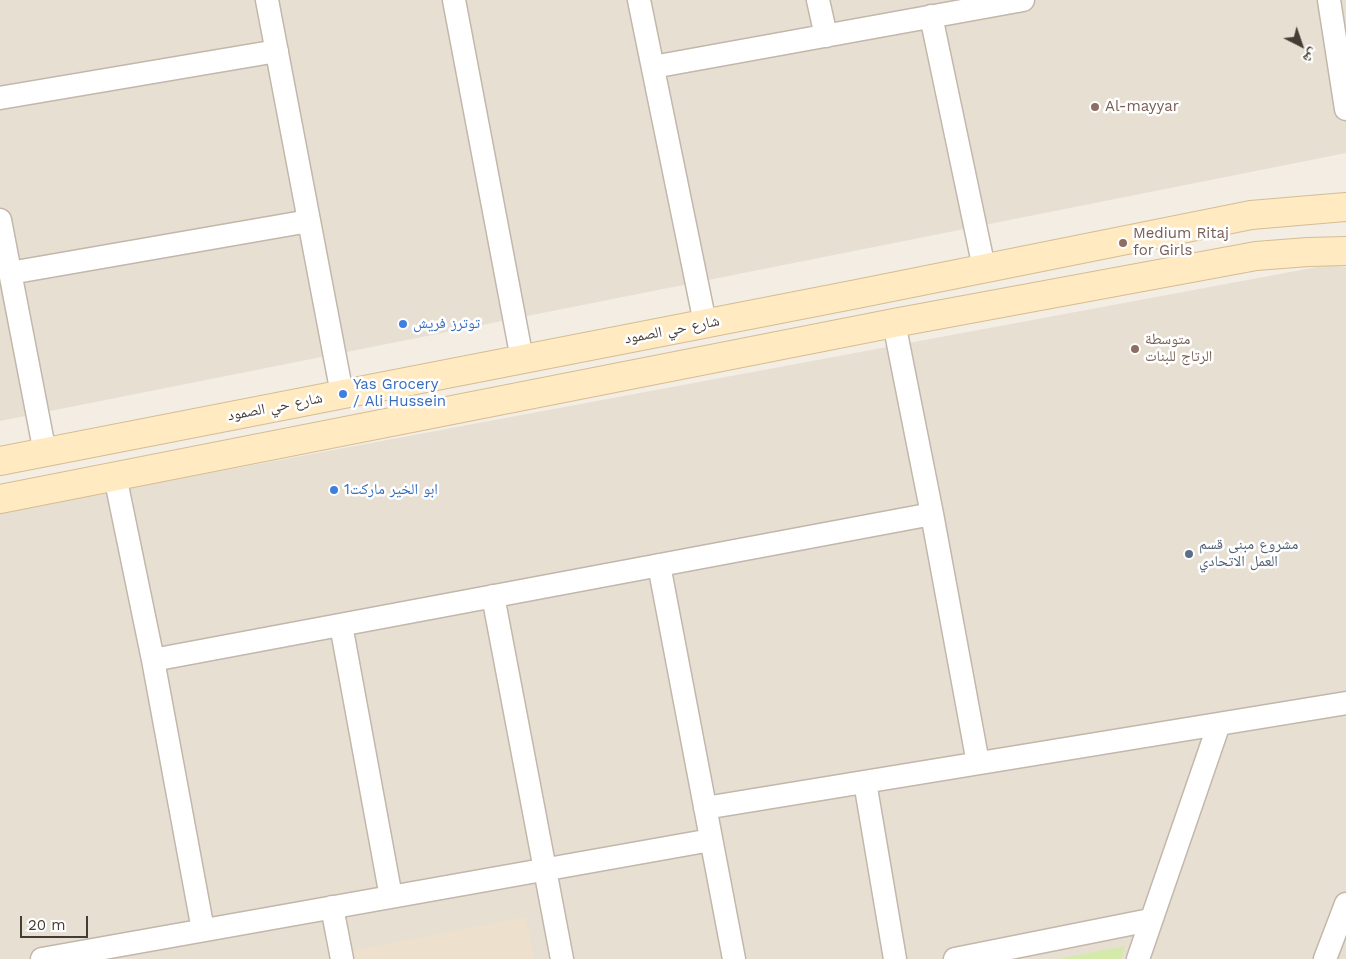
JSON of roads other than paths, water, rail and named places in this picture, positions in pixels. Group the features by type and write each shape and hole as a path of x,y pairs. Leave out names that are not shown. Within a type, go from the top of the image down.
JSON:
{"street":[{"path":"267,0 342,394"},
{"path":"454,0 522,359"},
{"path":"639,0 705,323"},
{"path":"818,0 826,36"},
{"path":"652,67 931,16 987,3 1024,0"},
{"path":"1329,0 1346,109"},
{"path":"931,16 984,268"},
{"path":"0,98 277,51"},
{"name":"شارع حي الصمود","path":"0,461 1251,215 1346,207"},
{"path":"0,220 10,272 8,300 45,453"},
{"path":"10,272 309,221"},
{"path":"0,499 894,323 1256,256 1346,251"},
{"path":"857,294 851,312 852,319 860,330"},
{"path":"797,305 805,319 803,335 798,342"},
{"path":"894,323 932,514 978,763"},
{"path":"115,476 154,660 203,930"},
{"path":"154,660 932,514"},
{"path":"659,565 734,959"},
{"path":"493,596 562,959"},
{"path":"341,625 391,897"},
{"path":"705,808 1346,703"},
{"path":"1138,959 1150,920 1220,724"},
{"path":"865,782 895,959"},
{"path":"42,959 712,840"},
{"path":"1325,959 1346,904"},
{"path":"332,908 342,959"},
{"path":"955,959 1150,920"}],"place":[{"name":"Al-mayyar","path":"1095,107"},
{"name":"Medium Ritaj for Girls","path":"1123,243"},
{"name":"توترز فريش","path":"403,324"},
{"name":"متوسطة الرتاج للبنات","path":"1135,349"},
{"name":"Yas Grocery / Ali Hussein","path":"343,394"},
{"name":"ابو الخير ماركت1","path":"334,490"},
{"name":"مشروع مبنى قسم العمل الاتحادي","path":"1189,554"}]}
